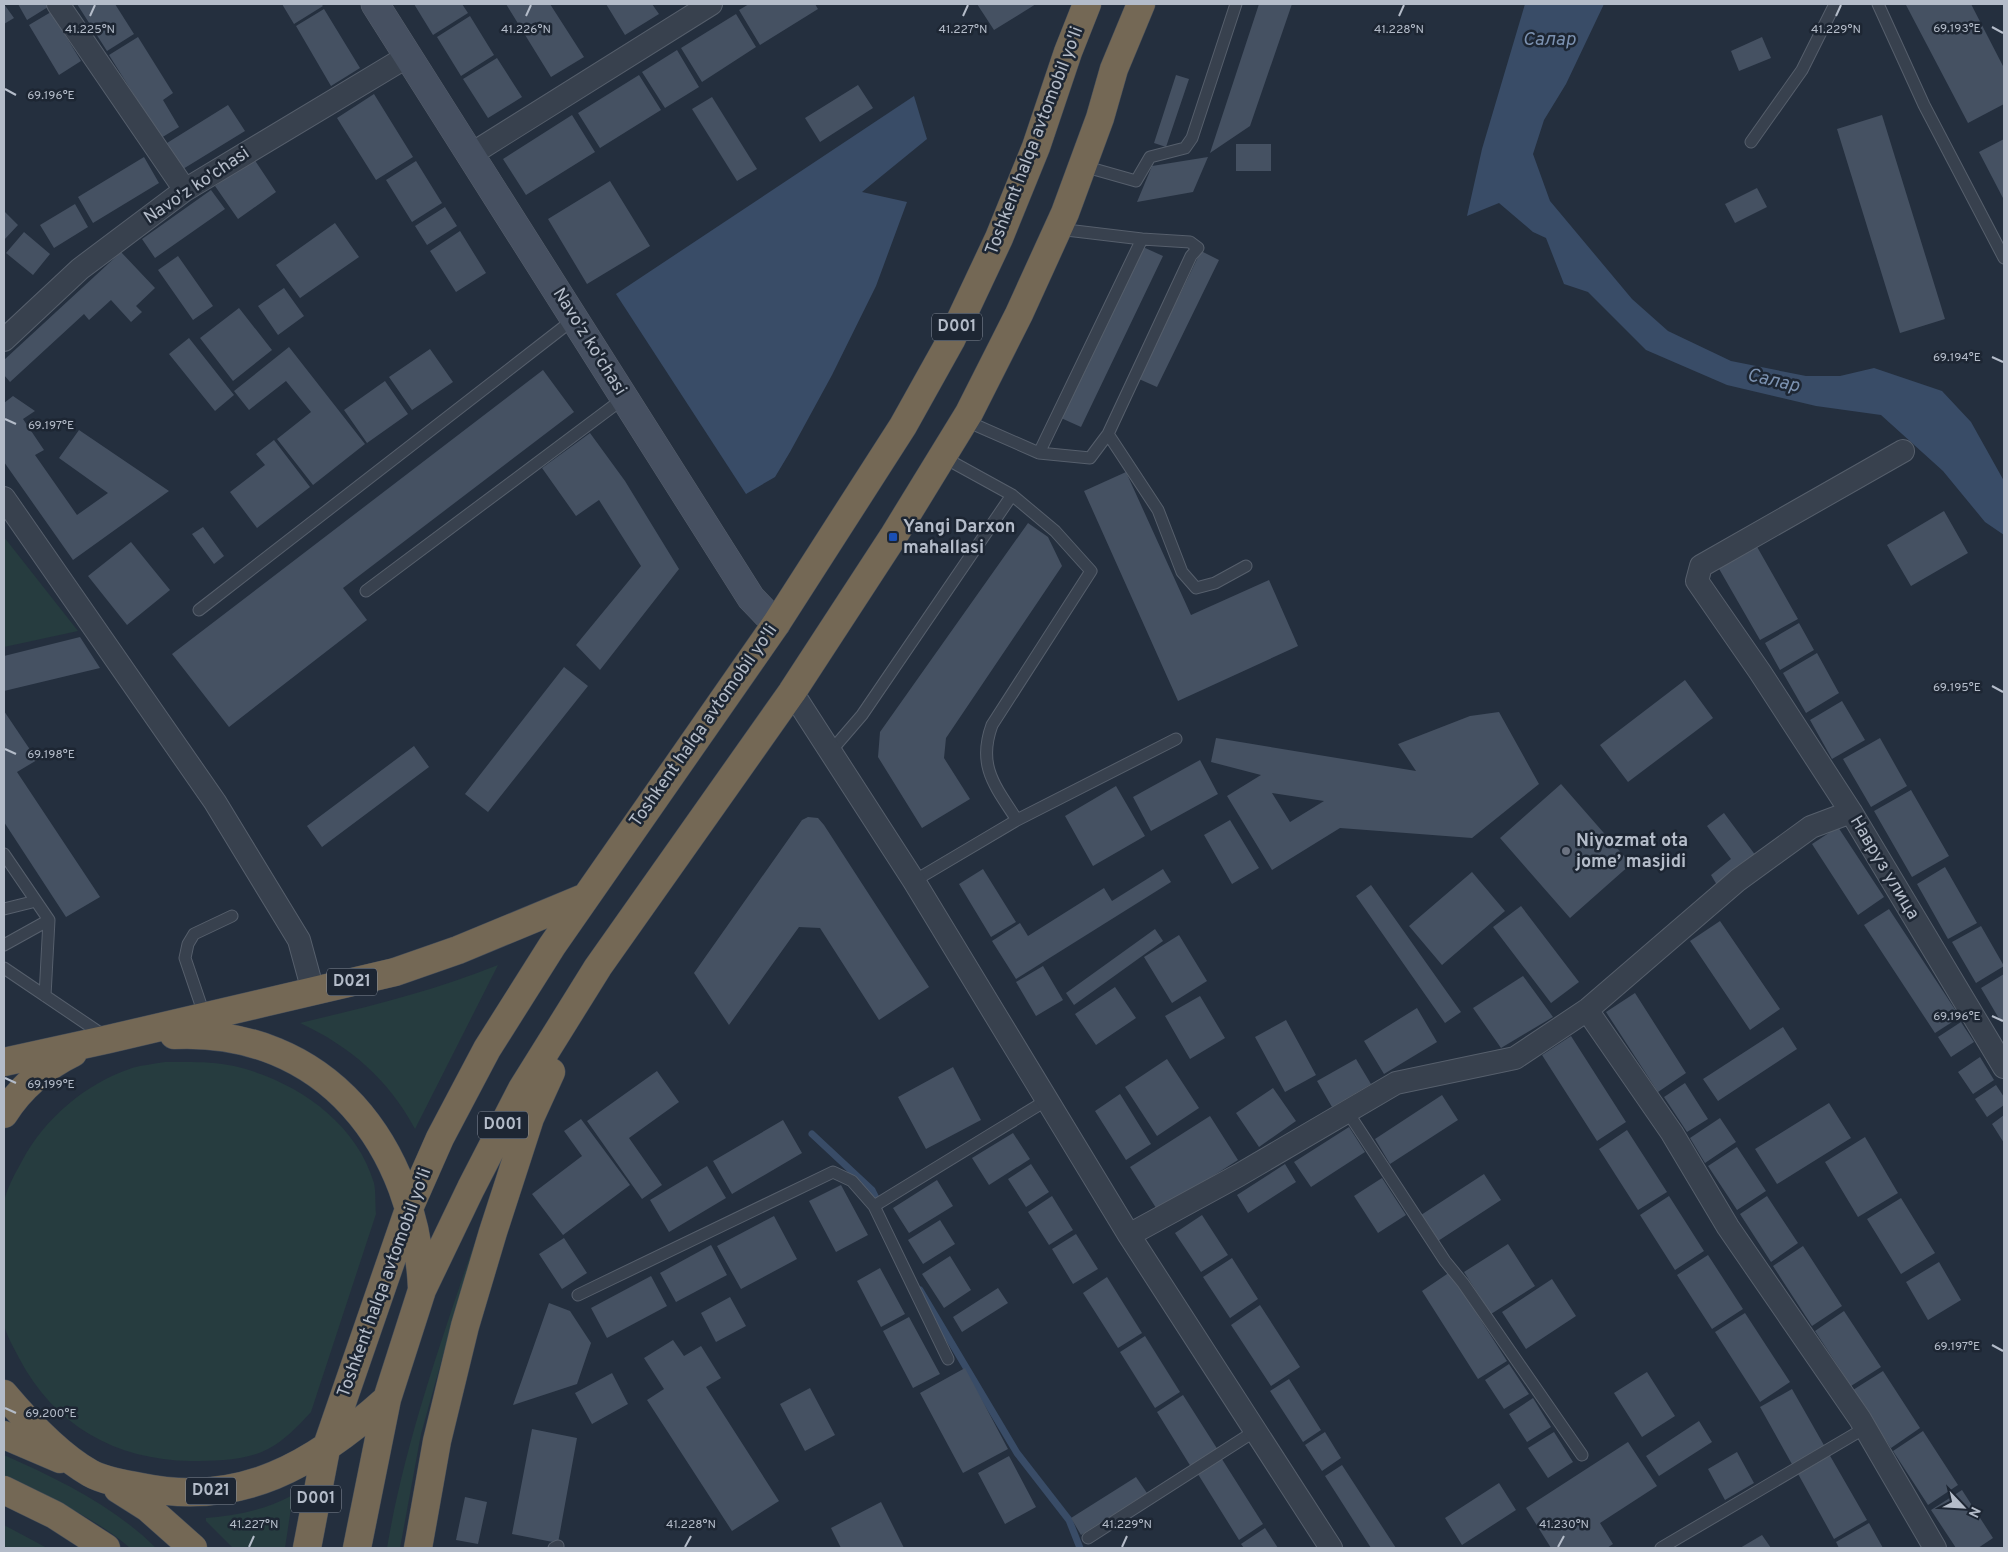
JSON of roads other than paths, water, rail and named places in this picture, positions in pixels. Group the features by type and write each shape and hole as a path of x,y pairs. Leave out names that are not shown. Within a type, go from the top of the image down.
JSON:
{"highway":[{"name":"Toshkent halqa avtomobil yo'li","path":"326,1449 410,1206 440,1138 488,1049 552,946 776,624 903,426 951,340 976,289 1018,193 1087,4"},
{"name":"D001","path":"357,1548 387,1400 422,1290 470,1188 522,1090 598,967 792,692 943,457 964,420 998,359 1058,229 1082,166 1114,69 1141,4"},
{"name":"D021","path":"4,1062 109,1040 395,972 458,950 586,897"},
{"path":"418,1548 437,1441 465,1326 493,1232 530,1118 598,967"},
{"name":"D021","path":"4,1114 30,1083 56,1063 89,1046 109,1040 164,1035 209,1035 251,1043 292,1060 336,1090 365,1119 380,1139 394,1166 410,1206 418,1247 422,1290"},
{"name":"D021","path":"4,1394 50,1441 91,1473 148,1508 193,1548"},
{"name":"D021","path":"4,1435 91,1473 125,1484 157,1491 204,1491 248,1484 275,1476 301,1464 326,1449 387,1400"},
{"name":"D001","path":"307,1548 326,1449"},
{"path":"4,1490 55,1515 106,1548"}],"street":[{"path":"58,4 185,190"},
{"name":"Navo'z ko'chasi","path":"376,4 751,598 776,624"},
{"path":"470,155 679,12 710,4"},
{"name":"Navo'z ko'chasi","path":"4,340 80,269 185,190 408,56"},
{"name":"Навруз улица","path":"1903,451 1700,566 1697,581 1760,672 1851,812 2004,1066"},
{"path":"4,498 215,802 299,940 313,991"},
{"path":"792,692 914,881 1130,1235 1331,1548"},
{"path":"1130,1235 1239,1175 1396,1083 1515,1058 1586,1010 1738,880 1811,827 1851,812"},
{"path":"1586,1010 1672,1133 1728,1226 1865,1428 1935,1548"}],"lane":[{"path":"1082,166 1136,181 1150,157 1185,148 1192,138 1236,4"},
{"path":"1751,142 1802,70 1835,4"},
{"path":"1878,4 1924,105 2004,258"},
{"path":"964,420 1039,452 1090,458 1108,434 1192,256 1198,248 1190,242 1142,239 1058,229"},
{"path":"1039,452 1142,239"},
{"path":"199,610 574,319"},
{"path":"366,591 624,398"},
{"path":"1108,434 1158,510 1182,572 1196,588 1215,583 1246,566"},
{"path":"943,457 1012,496 1055,531 1091,571 992,725 987,740 987,769 992,783 1017,820"},
{"path":"830,751 862,715 1012,496"},
{"path":"914,881 1017,820 1176,739"},
{"path":"4,854 49,920 45,996"},
{"path":"4,909 36,901"},
{"path":"206,1017 185,958 188,944 194,934 232,916"},
{"path":"4,945 49,920"},
{"path":"4,968 109,1040"},
{"path":"874,1206 1047,1100"},
{"path":"1347,1111 1445,1261 1463,1283 1582,1455"},
{"path":"578,1295 833,1172 852,1181 864,1197 874,1206 948,1359"},
{"path":"1661,1548 1865,1428"},
{"path":"1088,1538 1255,1431"}],"water":[{"name":"Салар","path":"1525,4 1604,4 1566,84 1544,120 1533,154 1550,201 1632,299 1668,331 1731,361 1806,376 1840,376 1874,368 1942,391 1971,422 2004,481 2004,535 1985,522 1943,471 1881,415 1816,406 1727,385 1646,350 1588,292 1564,284 1546,238 1533,232 1499,203 1467,216 1482,149"},
{"path":"914,96 927,139 862,192 907,202 876,286 832,375 775,477 746,494 616,294"}],"waterway":[{"path":"812,1134 872,1190 880,1206"},
{"path":"920,1290 1017,1453 1069,1520 1080,1548"}],"place":[{"name":"Yangi Darxon mahallasi","path":"893,537"},
{"name":"Niyozmat ota jome’ masjidi","path":"1566,851"}]}
